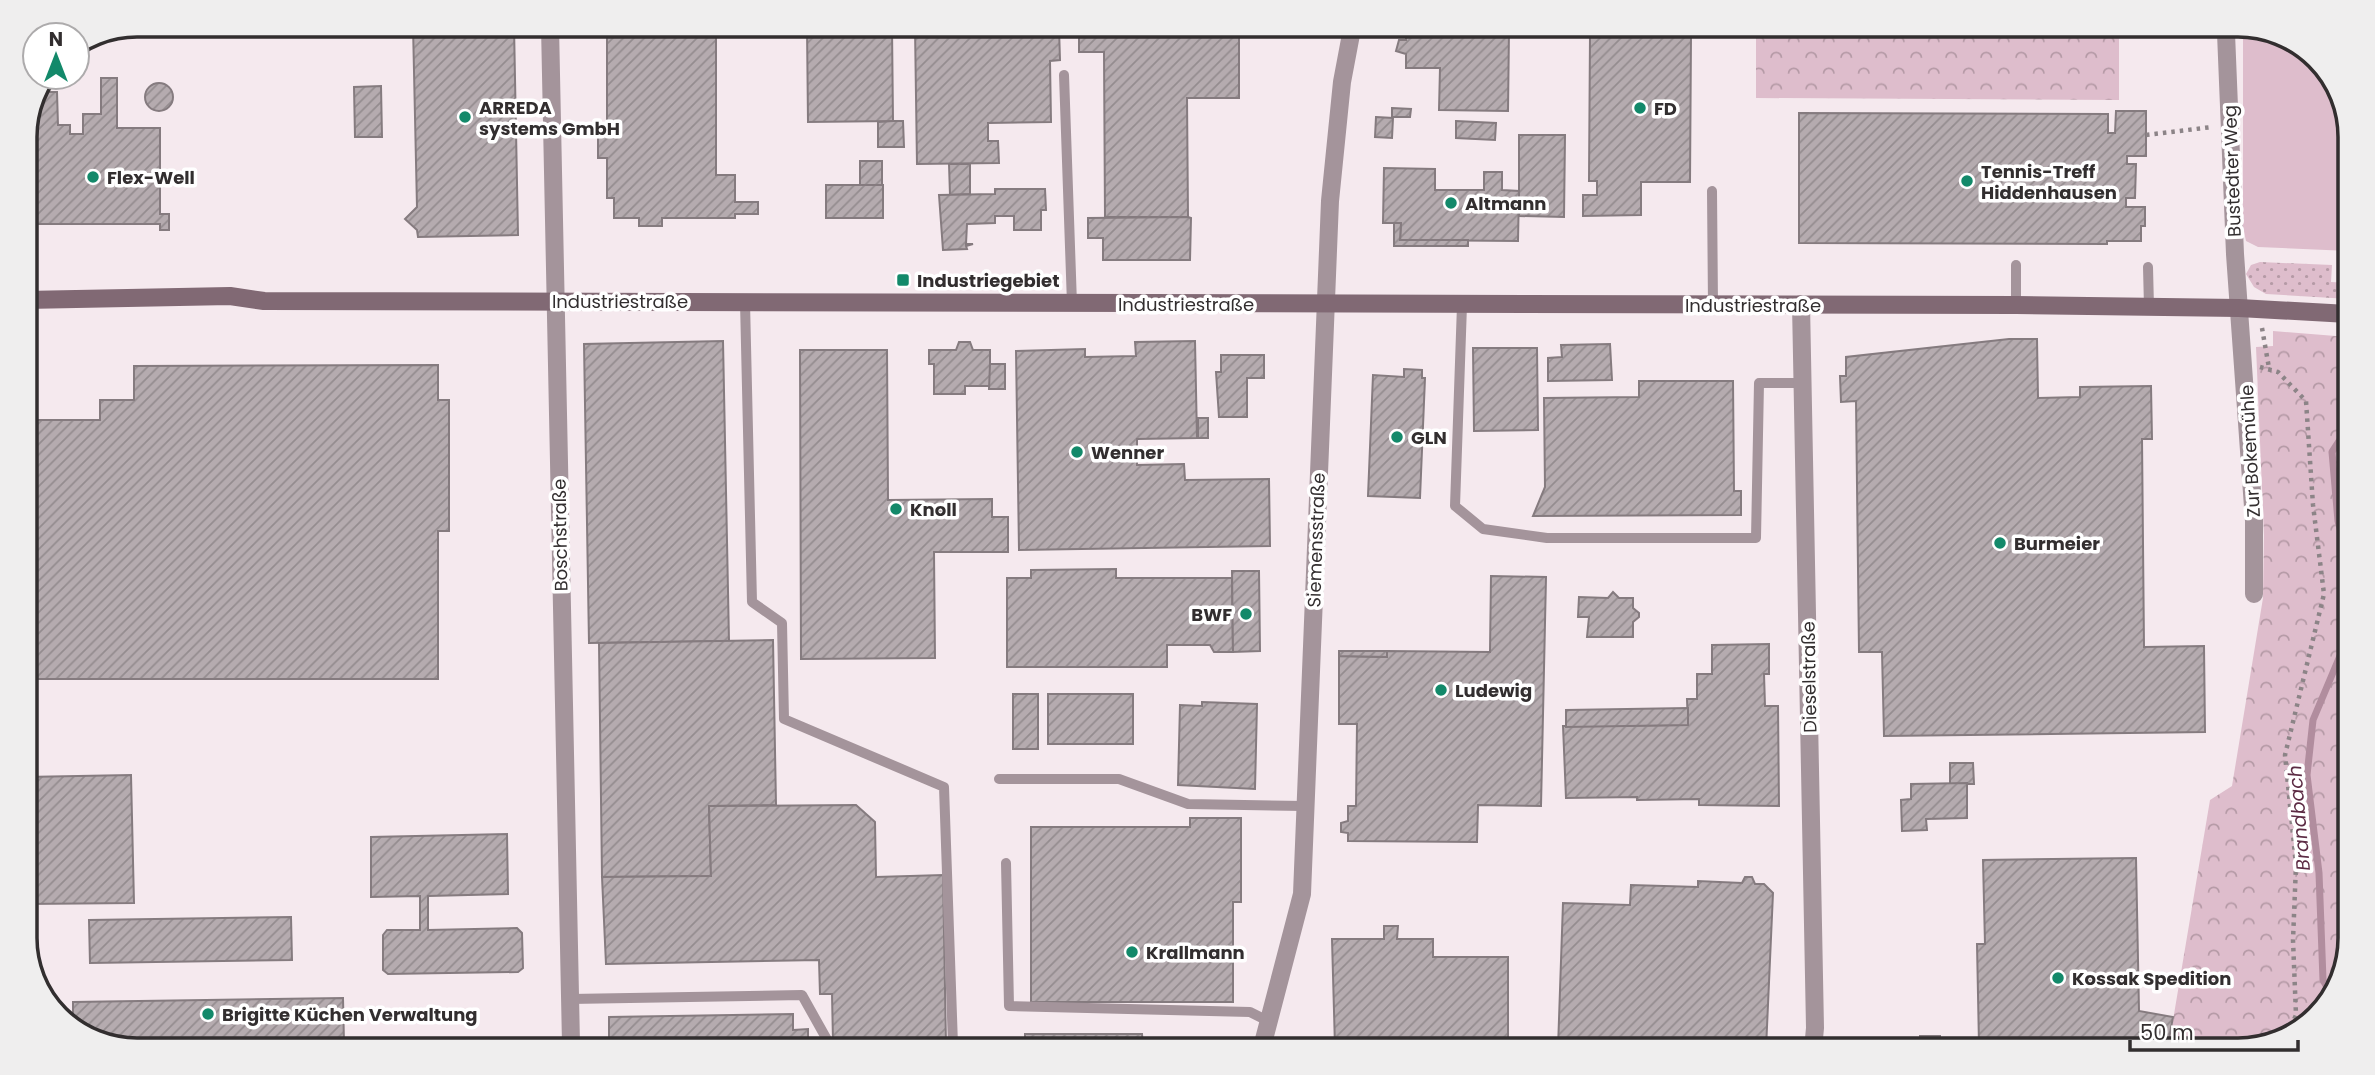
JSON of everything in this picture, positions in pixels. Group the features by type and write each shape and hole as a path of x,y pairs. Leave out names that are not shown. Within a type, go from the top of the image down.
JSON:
{"street":[{"name":"Boschstraße","path":"550,37 570,1038"},
{"name":"Siemensstraße","path":"1264,1038 1302,894 1331,188 1342,82 1350,37"},
{"name":"Bustedter Weg","path":"2226,37 2239,308"},
{"name":"Industriestraße","path":"37,300 230,296 264,300 2016,305 2239,308 2338,314"},
{"name":"Dieselstraße","path":"1801,304 1813,1038"},
{"name":"Zur Bokemühle","path":"2239,308 2254,521 2254,594"}],"lane":[{"path":"1063,75 1072,303"},
{"path":"1712,191 1713,305"},
{"path":"2016,265 2016,305"},
{"path":"2148,267 2149,307"},
{"path":"745,302 752,602 782,623 784,719 944,787 953,1038"},
{"path":"1462,305 1455,506 1483,529 1548,538 1756,538 1759,383 1803,383"},
{"path":"999,779 1119,779 1188,804 1304,806"},
{"path":"1006,863 1009,1006 1250,1012 1268,1021"},
{"path":"569,999 802,995 826,1038"}],"path":[{"path":"2146,135 2230,125"},
{"path":"2261,310 2269,368 2278,372 2306,401 2313,505 2324,594 2285,755 2296,865 2293,940 2296,1015 2293,1021"}],"green space":[{"path":"1756,37 2119,37 2119,100 1756,98"},
{"path":"2243,38 2276,44 2294,54 2313,71 2328,93 2338,130 2338,251 2258,247 2246,241 2243,227"},
{"path":"2260,262 2332,265 2331,282 2338,282 2338,298 2266,294 2254,287 2246,274 2251,265"},
{"path":"2273,331 2338,336 2336,958 2331,976 2321,994 2304,1013 2282,1028 2258,1036 2238,1038 2170,1038 2210,800 2232,786 2263,598 2264,535 2256,347 2273,346"}],"building":[{"name":"ARREDA systems GmbH","path":"413,37 514,37 518,235 418,237 417,230 405,219 417,207"},
{"path":"607,37 716,37 716,175 735,175 735,202 758,202 758,214 735,214 735,218 662,218 662,226 639,226 639,218 614,218 614,198 607,198 607,158 598,158 598,137 607,137"},
{"path":"807,37 892,37 893,121 808,122"},
{"path":"915,37 1059,37 1060,60 1050,61 1051,122 988,123 988,141 998,141 999,163 917,164"},
{"path":"1079,37 1239,37 1239,98 1187,98 1188,217 1105,217 1104,52 1079,52"},
{"path":"1406,37 1509,37 1508,111 1439,110 1440,68 1406,68 1406,54 1396,51 1399,40 1406,40"},
{"name":"FD","path":"1590,37 1691,37 1690,182 1641,182 1641,215 1583,216 1583,195 1597,195 1597,181 1589,181"},
{"name":"Flex-Well","path":"101,78 117,78 117,128 160,128 160,214 169,214 169,230 160,230 160,224 37,224 37,130 47,93 57,92 58,125 70,125 70,134 83,134 83,114 101,114"},
{"path":"159,83 169,87 173,97 169,107 159,111 149,107 145,97 149,87"},
{"path":"381,86 382,137 355,137 354,87"},
{"path":"1392,108 1411,109 1410,117 1392,117"},
{"name":"Tennis-Treff Hiddenhausen","path":"2116,111 2146,111 2146,156 2127,156 2127,164 2136,164 2135,198 2126,198 2126,207 2145,207 2145,226 2141,226 2141,241 2107,241 2107,244 1799,243 1799,113 2108,114 2108,133 2115,133"},
{"path":"1376,117 1393,118 1392,138 1375,137"},
{"path":"903,121 904,147 878,147 878,122"},
{"path":"1456,121 1496,123 1495,140 1456,138"},
{"path":"1519,135 1565,135 1564,217 1519,216"},
{"path":"860,161 882,161 882,185 860,185"},
{"path":"949,164 970,164 970,194 950,195"},
{"name":"Altmann","path":"1384,168 1435,169 1435,190 1484,190 1484,172 1502,172 1502,190 1519,191 1518,241 1400,240 1401,223 1383,223"},
{"path":"826,185 883,185 883,218 826,218"},
{"path":"995,189 1045,189 1046,210 1041,210 1041,230 1014,230 1014,216 995,216 995,223 967,224 966,244 973,244 966,246 967,249 943,250 939,195 995,194"},
{"path":"1088,218 1191,218 1190,260 1103,260 1103,238 1088,238"},
{"path":"1394,223 1401,223 1400,240 1468,240 1468,246 1394,246"},
{"name":"Burmeier","path":"2009,339 2037,339 2038,398 2080,397 2080,387 2151,386 2152,439 2142,439 2144,647 2204,646 2205,732 1884,736 1882,652 1859,652 1856,401 1841,402 1840,376 1846,376 1846,357"},
{"path":"723,341 729,641 589,643 584,344"},
{"name":"Wenner","path":"1195,341 1197,438 1137,439 1137,465 1184,464 1185,480 1269,479 1270,546 1019,550 1016,351 1085,349 1085,357 1136,356 1135,342"},
{"path":"959,342 970,342 973,350 990,350 990,386 965,386 965,394 934,394 934,364 929,364 929,350 956,350"},
{"path":"1610,344 1612,380 1548,381 1548,358 1562,357 1561,345"},
{"path":"1473,348 1537,348 1538,430 1474,431"},
{"name":"Knoll","path":"800,350 887,350 888,500 992,499 992,517 1008,517 1008,552 934,552 935,658 801,659"},
{"path":"1221,355 1264,355 1264,378 1247,378 1247,417 1219,417 1216,372 1221,372"},
{"path":"990,364 1005,364 1005,389 989,389"},
{"path":"438,365 438,400 449,400 449,531 438,531 438,679 37,679 37,420 100,420 100,400 134,400 134,366"},
{"name":"GLN","path":"1404,369 1422,370 1422,378 1425,378 1420,498 1368,496 1373,375 1404,377"},
{"path":"1639,381 1733,381 1734,491 1741,491 1741,515 1533,516 1545,487 1544,398 1639,397"},
{"path":"1198,418 1208,418 1208,438 1198,438"},
{"path":"1116,569 1116,578 1232,578 1233,652 1214,652 1210,645 1167,645 1167,667 1007,667 1007,578 1031,578 1031,570"},
{"name":"BWF","path":"1232,571 1259,571 1260,651 1233,652"},
{"name":"Ludewig","path":"1491,576 1546,577 1541,806 1478,805 1477,842 1348,841 1348,833 1341,832 1341,823 1348,821 1348,806 1356,806 1357,724 1339,724 1339,656 1387,657 1387,651 1490,652"},
{"path":"1613,592 1619,598 1633,598 1633,608 1639,613 1639,617 1633,622 1633,637 1587,637 1589,617 1578,617 1579,597 1608,598"},
{"path":"773,640 776,805 709,806 711,876 602,877 599,643"},
{"path":"1769,644 1769,674 1764,674 1765,706 1778,706 1779,806 1699,805 1699,799 1566,798 1563,726 1688,725 1687,699 1697,699 1697,674 1712,674 1712,645"},
{"path":"1339,651 1387,651 1387,657 1339,656"},
{"path":"1013,694 1038,694 1038,749 1013,749"},
{"path":"1048,694 1133,694 1133,744 1048,744"},
{"path":"1202,702 1257,704 1255,789 1178,785 1180,705 1202,706"},
{"path":"1688,708 1688,725 1566,727 1566,710"},
{"path":"1950,763 1973,763 1974,784 1950,784"},
{"path":"131,775 134,903 37,904 37,777"},
{"path":"1967,783 1967,818 1926,819 1927,830 1902,831 1901,800 1911,799 1911,784"},
{"path":"856,805 875,822 876,877 943,875 946,1038 833,1038 832,994 820,994 819,960 606,964 602,877 711,876 709,806"},
{"name":"Krallmann","path":"1190,818 1241,818 1241,902 1233,902 1233,1002 1031,1002 1031,827 1190,827"},
{"path":"507,834 508,894 428,896 428,930 517,928 522,933 523,968 518,972 388,974 383,970 383,935 387,930 420,930 420,896 371,897 371,837"},
{"name":"Kossak Spedition","path":"2136,858 2139,1011 2173,1017 2169,1038 1979,1038 1977,944 1985,944 1983,860"},
{"path":"1745,877 1752,877 1755,884 1764,884 1773,893 1766,1038 1558,1038 1563,903 1630,905 1631,885 1698,887 1698,881 1742,883"},
{"path":"291,917 292,960 90,963 89,920"},
{"path":"1384,926 1398,926 1397,939 1433,939 1433,957 1508,957 1508,1038 1335,1038 1332,939 1384,939"},
{"name":"Brigitte Küchen Verwaltung","path":"343,998 344,1038 117,1036 99,1031 76,1018 73,1015 73,1002"},
{"path":"793,1014 793,1030 808,1029 808,1038 609,1038 609,1017"},
{"path":"1025,1034 1142,1034 1142,1038 1025,1038"},
{"name":"Kossak Spedition","path":"1920,1036 1940,1038 1920,1038"}],"waterway":[{"name":"Brandbach","path":"2338,443 2332,452 2338,521"},
{"name":"Brandbach","path":"2326,985 2323,980 2319,873 2307,775 2313,720 2338,661"}],"place":[{"name":"FD","path":"1640,108"},
{"name":"ARREDA systems GmbH","path":"465,117"},
{"name":"Flex-Well","path":"93,177"},
{"name":"Tennis-Treff Hiddenhausen","path":"1967,181"},
{"name":"Altmann","path":"1451,203"},
{"name":"Industriegebiet","path":"903,280"},
{"name":"GLN","path":"1397,437"},
{"name":"Wenner","path":"1077,452"},
{"name":"Knoll","path":"896,509"},
{"name":"Burmeier","path":"2000,543"},
{"name":"BWF","path":"1246,614"},
{"name":"Ludewig","path":"1441,690"},
{"name":"Krallmann","path":"1132,952"},
{"name":"Kossak Spedition","path":"2058,978"},
{"name":"Brigitte Küchen Verwaltung","path":"208,1014"}]}
